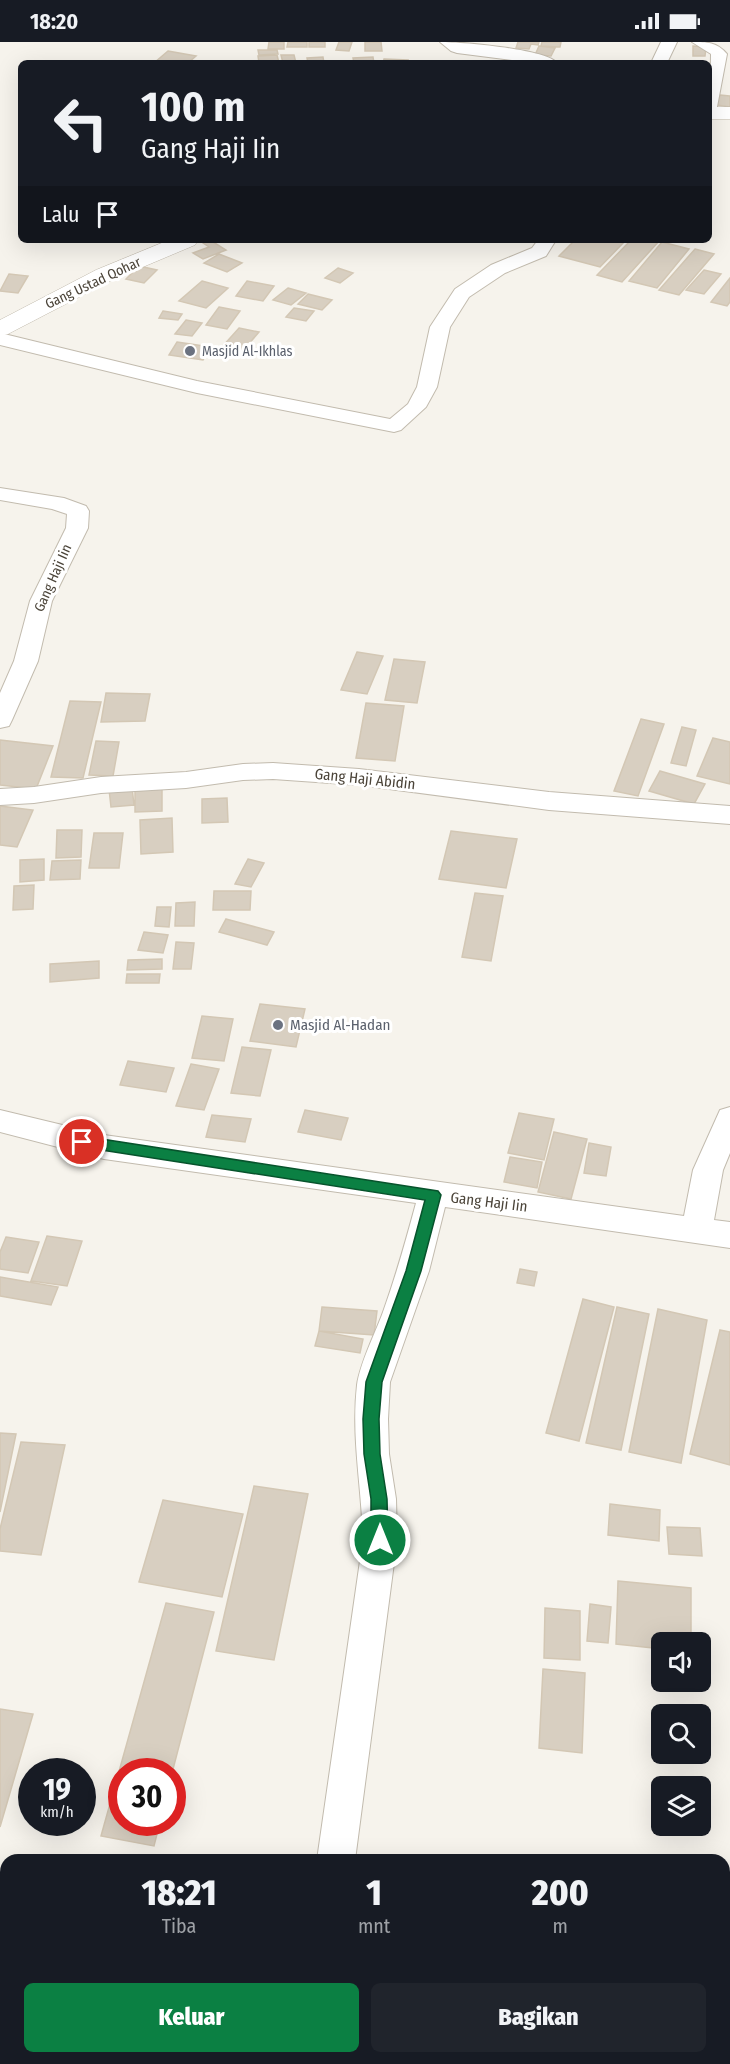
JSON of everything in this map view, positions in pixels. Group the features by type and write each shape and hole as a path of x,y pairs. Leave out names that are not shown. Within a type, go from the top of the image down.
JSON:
{"street":[{"path":"448,42 457,48 529,56 540,60"},
{"path":"660,60 669,42"},
{"path":"700,42 715,49 719,54 712,96"},
{"path":"712,113 730,113"},
{"name":"Gang Ustad Qohar","path":"0,329 104,275 180,243"},
{"path":"0,339 197,387 394,426 416,407 427,387 440,327 462,293 498,269 539,252 545,243"},
{"name":"Gang Haji Iin","path":"0,494 56,503 78,511 77,528 41,601 26,661 0,720"},
{"name":"Gang Haji Abidin","path":"0,797 34,795 101,785 186,780 243,772 273,771 359,777 549,801 730,815"},
{"path":"696,1229 708,1170 730,1118"},
{"name":"Gang Haji Iin","path":"0,1121 105,1147 730,1235"},
{"path":"337,1854 380,1540 379,1499 372,1454 371,1419 374,1382 413,1271 433,1195"}],"building":[{"path":"269,42 284,42 284,49 268,49"},
{"path":"288,42 307,42 307,47 287,47"},
{"path":"309,42 325,42 325,47 309,47"},
{"path":"339,42 352,42 349,51 336,50"},
{"path":"365,42 381,42 382,51 365,51"},
{"path":"518,42 539,42 538,45 531,44 529,49 516,48"},
{"path":"542,42 561,42 560,47 541,46"},
{"path":"539,46 555,48 551,56 535,55"},
{"path":"693,46 706,47 705,56 693,56"},
{"path":"258,50 277,50 278,54 259,55"},
{"path":"168,51 196,56 191,60 158,60"},
{"path":"277,55 278,60 259,60 258,56"},
{"path":"281,55 294,55 295,60 282,60"},
{"path":"323,57 324,60 307,60 307,58"},
{"path":"373,57 374,60 353,60 353,58"},
{"path":"720,95 730,96 730,107 717,105"},
{"path":"203,243 215,243 226,250 203,259 193,253 209,247"},
{"path":"572,243 623,243 600,267 559,256"},
{"path":"628,243 657,243 622,282 597,275"},
{"path":"661,243 689,249 657,288 629,281"},
{"path":"695,249 714,254 679,295 659,290"},
{"path":"219,254 242,263 227,272 204,263"},
{"path":"139,266 157,270 144,283 126,279"},
{"path":"338,268 353,273 340,283 325,278"},
{"path":"704,270 721,274 704,294 686,290"},
{"path":"9,274 28,276 18,293 0,291"},
{"path":"730,278 730,302 727,306 711,302"},
{"path":"202,281 228,288 206,308 179,301"},
{"path":"247,281 274,286 263,301 236,296"},
{"path":"288,288 306,293 291,305 273,300"},
{"path":"308,294 332,300 322,310 298,304"},
{"path":"219,307 240,311 227,329 206,325"},
{"path":"294,308 314,311 306,321 286,317"},
{"path":"163,311 182,314 178,320 159,318"},
{"path":"186,320 202,323 192,336 175,334"},
{"path":"239,328 259,332 241,353 221,348"},
{"name":"Masjid Al-Ikhlas","path":"177,342 211,347 203,360 169,355"},
{"path":"357,652 383,656 367,694 341,690"},
{"path":"394,659 425,662 417,703 385,700"},
{"path":"106,693 150,694 145,721 101,722"},
{"path":"70,701 101,702 83,778 51,777"},
{"path":"366,703 404,706 395,761 356,758"},
{"path":"641,719 664,724 638,796 614,791"},
{"path":"682,727 696,730 686,766 671,763"},
{"path":"713,738 730,742 730,784 697,776"},
{"path":"0,740 53,746 36,789 0,785"},
{"path":"96,741 119,742 113,776 89,775"},
{"path":"660,771 705,784 694,804 649,791"},
{"path":"132,787 134,805 111,807 109,789"},
{"path":"162,789 162,811 135,812 135,791"},
{"path":"227,798 228,822 202,823 202,799"},
{"path":"0,806 33,810 17,847 0,845"},
{"path":"172,818 173,852 141,854 140,820"},
{"path":"57,830 82,830 81,857 56,858"},
{"path":"451,831 517,839 506,888 439,879"},
{"path":"94,833 123,833 119,868 89,868"},
{"path":"44,859 44,880 20,882 20,860"},
{"path":"248,859 264,863 251,887 235,884"},
{"path":"81,860 80,879 50,880 52,861"},
{"path":"34,885 33,909 13,910 14,886"},
{"path":"214,891 251,891 250,910 213,910"},
{"path":"475,893 503,896 491,961 462,957"},
{"path":"195,902 194,926 175,926 176,903"},
{"path":"157,907 171,907 169,927 155,926"},
{"path":"226,919 274,932 267,945 219,932"},
{"path":"144,932 168,935 163,953 138,950"},
{"path":"176,942 194,943 191,969 173,969"},
{"path":"162,959 162,969 127,970 128,960"},
{"path":"99,961 99,978 50,982 50,964"},
{"path":"127,974 160,974 159,983 126,983"},
{"name":"Masjid Al-Hadan","path":"260,1004 305,1009 296,1047 250,1041"},
{"path":"202,1016 233,1019 224,1061 192,1058"},
{"path":"242,1047 271,1050 260,1096 231,1093"},
{"path":"128,1061 174,1068 166,1092 120,1085"},
{"path":"191,1064 219,1069 204,1110 176,1106"},
{"path":"305,1110 348,1118 341,1140 298,1132"},
{"path":"519,1113 554,1119 544,1160 508,1153"},
{"path":"212,1115 251,1119 245,1142 206,1137"},
{"path":"554,1132 587,1139 571,1199 538,1192"},
{"path":"589,1143 611,1147 606,1176 584,1173"},
{"path":"510,1157 542,1162 537,1188 504,1182"},
{"path":"47,1236 82,1241 67,1286 31,1281"},
{"path":"6,1237 39,1242 28,1273 0,1269 0,1252"},
{"path":"520,1269 537,1272 534,1286 517,1283"},
{"path":"0,1277 58,1287 51,1305 0,1296"},
{"path":"583,1299 614,1307 579,1441 546,1433"},
{"path":"322,1307 377,1311 374,1335 319,1331"},
{"path":"617,1307 649,1314 621,1450 586,1443"},
{"path":"658,1309 707,1320 681,1463 629,1452"},
{"path":"720,1330 730,1332 730,1465 690,1454"},
{"path":"319,1331 363,1339 360,1353 315,1346"},
{"path":"0,1433 16,1434 0,1512"},
{"path":"21,1442 65,1445 41,1555 0,1551 0,1529"},
{"path":"254,1486 308,1494 274,1660 216,1651"},
{"path":"163,1500 243,1514 222,1597 139,1582"},
{"path":"610,1504 660,1510 659,1541 608,1535"},
{"path":"667,1527 700,1528 702,1556 669,1554"},
{"path":"618,1581 691,1588 691,1632 651,1632 651,1648 616,1644"},
{"path":"166,1603 214,1612 176,1758 123,1758"},
{"path":"590,1604 611,1607 608,1643 587,1641"},
{"path":"545,1608 580,1611 580,1660 544,1658"},
{"path":"543,1669 585,1673 582,1753 539,1748"},
{"path":"0,1709 33,1714 20,1758 18,1758 18,1765 0,1827"},
{"path":"108,1811 108,1836 156,1836 154,1846 101,1836"}],"place":[{"name":"Masjid Al-Ikhlas","path":"190,351"},
{"name":"Masjid Al-Hadan","path":"278,1025"}],"route":[{"path":"82,1142 433,1195 413,1271 374,1382 371,1419 372,1454 379,1499 380,1540"}]}
